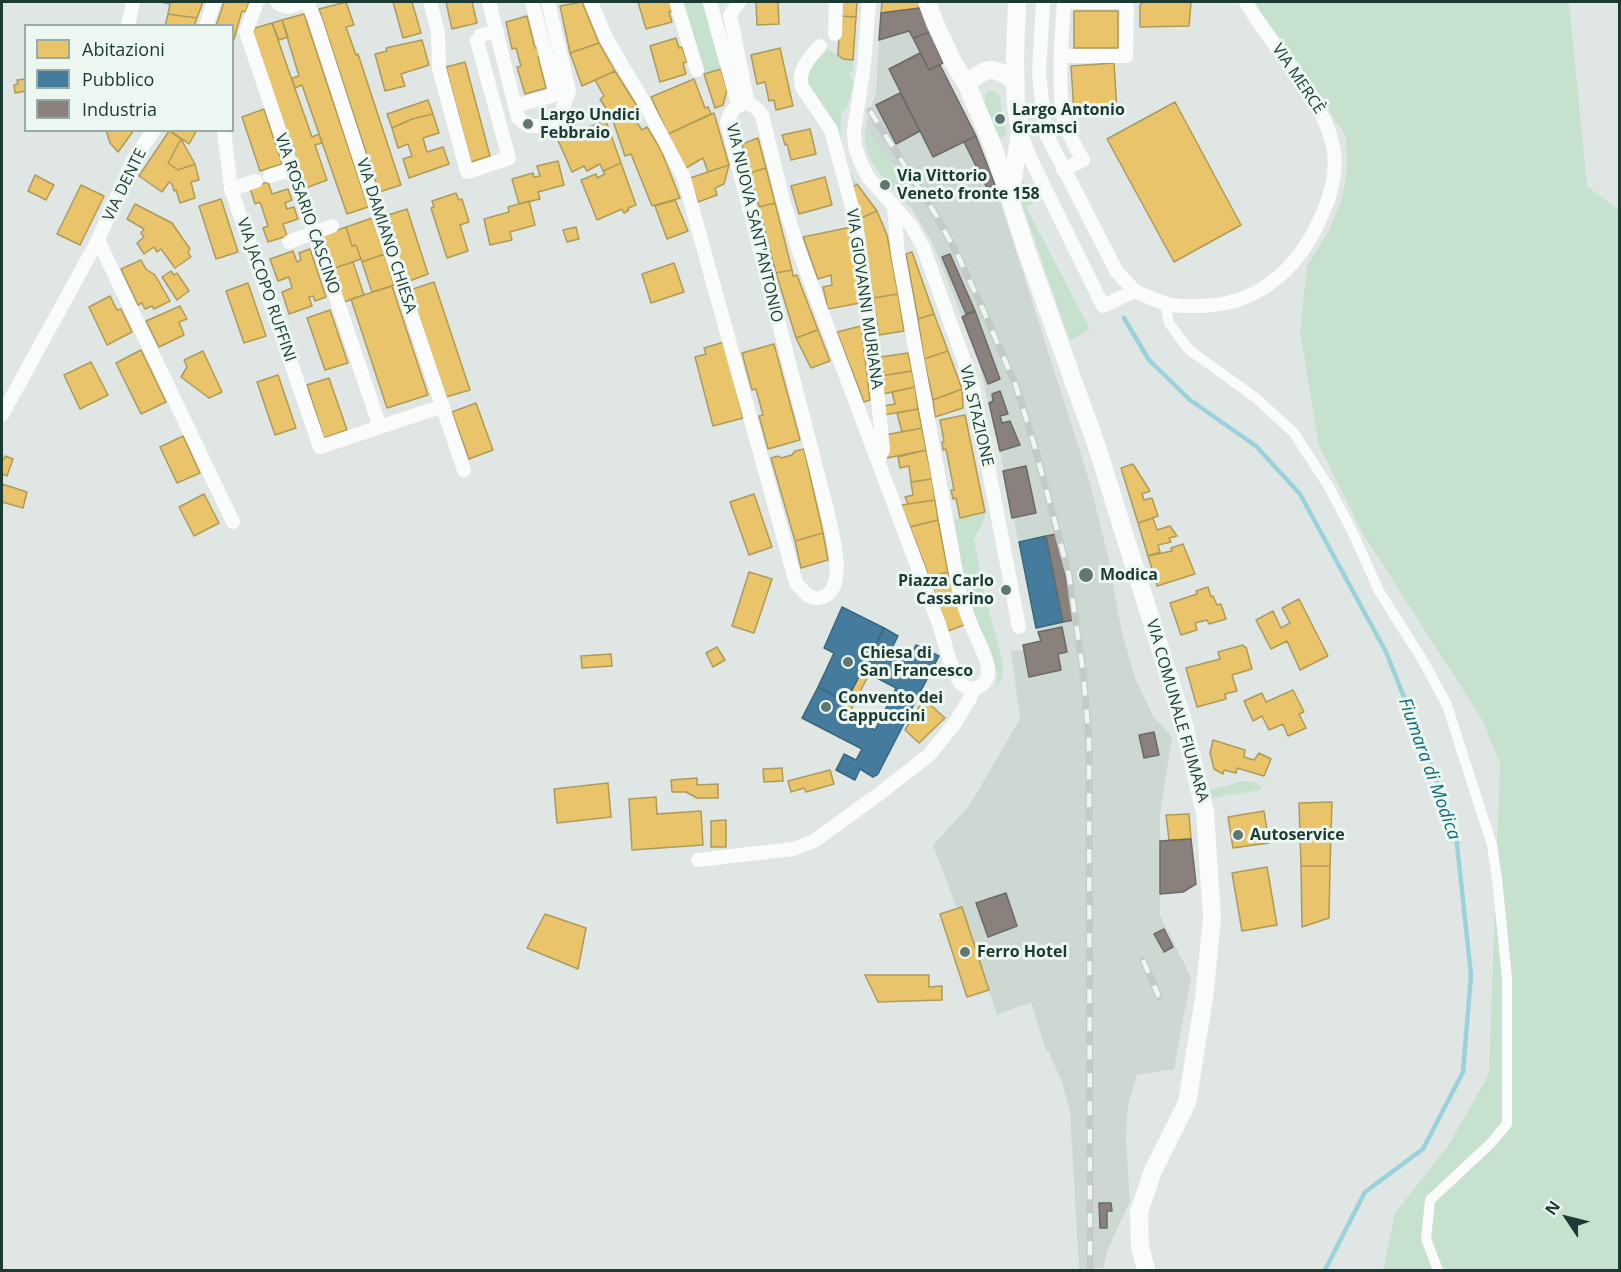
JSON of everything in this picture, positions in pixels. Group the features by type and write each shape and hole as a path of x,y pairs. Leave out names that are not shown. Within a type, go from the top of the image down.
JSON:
{"street":[{"path":"128,24 133,2"},
{"path":"207,24 214,2"},
{"name":"VIA ROSARIO CASCINO","path":"257,2 246,32 380,426"},
{"path":"277,2 283,7 290,8 302,2"},
{"name":"VIA DAMIANO CHIESA","path":"307,2 315,20 464,470"},
{"path":"430,2 438,32 439,68 467,172 509,158 477,41 481,35 497,31"},
{"path":"489,2 518,118 529,126 541,126 562,111 561,88 548,2"},
{"path":"531,2 561,88"},
{"name":"VIA NUOVA SANT'ANTONIO","path":"591,2 606,38 644,102 684,178 796,583 803,592 813,598 822,598 829,594 837,575 835,552 727,122 731,111 743,105 758,109 762,115 783,200 800,254 939,624 954,670 965,687 973,689"},
{"path":"676,2 697,70"},
{"path":"710,2 743,105"},
{"path":"739,2 730,15 743,105"},
{"path":"835,34 836,2"},
{"name":"VIA STAZIONE","path":"869,2 864,76 854,130 855,146 868,177 912,226 923,247 972,383 1019,627"},
{"name":"VIA COMUNALE FIUMARA","path":"927,2 934,23 952,60 1004,152 1010,197 1101,458 1184,725 1205,812 1212,918 1204,998 1187,1103 1153,1171 1139,1212 1140,1246 1146,1270"},
{"path":"1017,2 1015,82 1021,137 1103,306 1135,291"},
{"path":"1043,2 1039,73 1045,132 1117,272 1135,291 1165,304 1169,323 1188,349 1256,398 1294,433 1329,487 1379,591 1422,659 1447,705 1492,845 1507,978 1508,1124 1491,1144 1430,1200 1426,1239 1438,1270"},
{"path":"1061,56 1126,56 1127,2 1064,2 1061,56 1063,106 1066,125 1083,160 1063,170"},
{"name":"VIA MERCÈ","path":"1165,304 1205,306 1225,304 1246,298 1285,271 1301,255 1313,237 1327,205 1335,163 1325,119 1246,2"},
{"name":"VIA GIOVANNI MURIANA","path":"820,46 801,73 800,79 802,87 831,130 856,222 872,339 883,450 878,460"},
{"path":"967,85 979,73 995,69 1006,74 1015,82"},
{"path":"514,102 561,88"},
{"name":"VIA DENTE","path":"2,415 98,240 134,160 151,132"},
{"name":"VIA JACOPO RUFFINI","path":"224,132 231,189 320,447 380,426"},
{"path":"1004,152 1021,137 1045,132"},
{"path":"1004,152 1042,182"},
{"path":"1004,152 1010,197"},
{"path":"270,176 292,168"},
{"path":"231,189 256,181"},
{"path":"698,860 792,849 814,841 929,755 955,723 973,689 986,682 988,665 959,590 898,254 894,207"},
{"path":"289,242 332,226"},
{"path":"98,240 233,522"},
{"path":"380,426 443,406"}],"shaded area":[{"path":"909,31 929,70 940,65 976,136 995,185 1090,483 1109,561 1121,629 1135,678 1153,716 1172,737 1160,815 1160,915 1191,977 1174,1069 1137,1075 1130,1098 1126,1141 1130,1201 1107,1251 1103,1268 1079,1269 1070,1112 1062,1082 1046,1050 1031,1002 997,1015 962,908 957,909 933,845 969,806 1020,719 1011,651 1024,650 1041,641 1036,628 1000,451 977,355 933,244 914,212 895,167 874,141 866,125 876,92 879,40"}],"green space":[{"path":"683,2 702,2 721,69 704,74"},
{"path":"1254,2 1569,2 1587,186 1620,211 1619,1270 1383,1270 1395,1213 1448,1146 1489,1074 1500,764 1483,721 1363,534 1318,443 1300,331 1307,266 1329,230 1342,199 1347,169 1346,136"},
{"path":"826,48 843,59 853,60 853,70 849,75 854,82 846,110 842,111 841,131 842,149 857,184 852,188 806,87 808,70"},
{"path":"993,90 1000,97 1002,118 1007,134 1000,139 989,119 984,101 988,91"},
{"path":"866,125 874,141 895,167 914,212 872,162 867,151"},
{"path":"1021,179 1035,202 1026,207 1090,329 1070,341 1014,182"},
{"path":"985,512 984,520 974,541 987,604 1003,663 1002,678 995,691 998,675 967,594 954,519"},
{"path":"1243,781 1254,782 1262,787 1260,790 1212,798 1210,790"}],"building: Abitazioni":[{"path":"161,2 203,2 197,18 168,14 170,4"},
{"path":"224,2 249,2 246,12 242,11 234,39 234,24 217,24"},
{"path":"346,2 354,25 346,27 356,55 358,54 401,185 379,192 319,9"},
{"path":"393,2 412,2 421,33 403,38"},
{"path":"446,2 472,2 477,23 452,29"},
{"path":"582,2 599,43 570,53 560,6"},
{"path":"638,2 669,2 672,22 646,29"},
{"path":"756,2 778,2 779,24 757,25"},
{"path":"840,2 857,2 856,17 840,16"},
{"path":"882,2 918,2 920,8 881,13"},
{"path":"1143,2 1191,2 1189,26 1140,27 1140,5"},
{"path":"1074,11 1118,11 1118,48 1074,48"},
{"path":"168,14 197,18 195,24 166,24"},
{"path":"304,14 368,207 347,214 302,85 295,88 292,78 299,76 282,20"},
{"path":"527,16 535,48 540,47 542,56 538,57 546,88 525,94 517,67 521,66 516,48 512,49 506,22"},
{"path":"840,16 856,17 853,60 843,59 838,55"},
{"path":"282,20 288,37 279,40 272,23"},
{"path":"272,23 312,137 319,134 322,143 315,145 327,180 306,188 252,33 255,28"},
{"path":"676,38 687,62 683,63 686,74 660,82 650,46"},
{"path":"422,40 429,65 401,74 405,86 385,91 375,54 387,51 386,48"},
{"path":"599,43 615,71 582,86 570,53"},
{"path":"780,48 793,106 776,110 774,100 769,101 765,82 757,84 751,55"},
{"path":"465,62 490,156 471,162 446,67"},
{"path":"1114,63 1117,111 1074,114 1071,66"},
{"path":"721,69 727,90 723,105 715,108 704,74"},
{"path":"615,71 637,106 612,118 600,99 604,96 595,80"},
{"path":"24,79 24,91 15,93 14,85 18,84 17,80"},
{"path":"694,79 705,108 708,107 711,114 668,134 651,97"},
{"path":"428,100 433,114 412,119 392,128 387,114"},
{"path":"1175,102 1241,225 1174,262 1107,139"},
{"path":"264,109 282,164 260,171 242,117"},
{"path":"628,110 642,130 647,127 661,150 680,198 652,206 631,154 625,156 612,118"},
{"path":"714,113 729,165 708,172 703,158 686,168 668,134"},
{"path":"433,114 439,133 423,138 427,152 443,147 449,164 409,178 403,159 412,156 408,144 398,148 392,128 412,119"},
{"path":"606,121 621,163 603,171 600,164 587,171 584,166 572,172 557,138"},
{"path":"810,129 816,154 791,160 782,135"},
{"path":"107,132 133,132 118,152 110,143"},
{"path":"170,132 181,139 168,163 178,170 195,164 199,180 191,182 195,198 180,203 176,190 174,191 169,182 162,192 139,176"},
{"path":"172,132 196,132 189,144"},
{"path":"758,138 766,168 750,173 742,144"},
{"path":"181,139 195,164 178,170 168,163"},
{"path":"558,161 564,185 538,192 540,199 519,204 512,179 533,173 534,177 540,176 537,166"},
{"path":"621,163 636,205 628,208 629,210 624,213 622,209 597,220 581,180 596,174 597,178 605,174 603,171"},
{"path":"729,165 724,184 715,188 717,195 698,202 690,178"},
{"path":"766,168 775,203 759,207 750,173"},
{"path":"35,175 54,185 46,200 28,191"},
{"path":"825,177 832,205 799,214 791,186"},
{"path":"268,182 272,194 288,189 292,200 285,203 287,209 294,207 298,219 283,224 287,236 268,242 263,228 268,226 260,202 255,204 250,188"},
{"path":"857,184 877,211 861,218 852,188"},
{"path":"81,185 104,196 80,245 57,234"},
{"path":"456,193 459,200 462,199 469,222 460,225 468,251 447,258 431,208 434,207 432,201"},
{"path":"221,199 238,252 216,259 199,206"},
{"path":"675,200 688,231 667,239 655,206"},
{"path":"529,201 535,225 510,232 512,240 490,245 484,219 509,212 508,207"},
{"path":"775,203 792,270 776,273 759,207"},
{"path":"135,204 172,223 190,249 188,253 191,257 175,268 161,249 157,252 154,247 144,254 137,243 144,237 141,233 144,229 127,219"},
{"path":"407,209 428,274 407,282 385,216"},
{"path":"877,211 887,235 898,294 873,298 861,218"},
{"path":"372,218 384,254 362,262 356,245 352,246 346,227"},
{"path":"346,227 352,246 356,245 361,259 332,269 321,236"},
{"path":"576,227 579,239 567,242 563,230"},
{"path":"851,227 860,303 828,309 823,287 832,285 831,275 818,279 803,237"},
{"path":"310,249 326,297 315,301 313,296 309,297 312,306 289,314 282,292 292,288 289,277 278,281 270,259 293,251 297,262 301,260 299,253"},
{"path":"912,252 934,314 918,319 906,254"},
{"path":"384,254 394,285 372,292 362,262"},
{"path":"141,260 146,269 155,275 170,301 154,309 152,306 145,309 142,303 138,305 121,269"},
{"path":"353,262 364,295 344,302 332,269"},
{"path":"674,263 684,292 651,303 642,274"},
{"path":"792,270 793,276 797,275 818,330 796,338 776,273"},
{"path":"171,271 174,275 177,273 189,291 177,300 162,277"},
{"path":"434,282 470,390 446,397 410,290"},
{"path":"248,283 266,336 244,343 226,291"},
{"path":"392,286 428,395 387,408 351,299"},
{"path":"898,294 904,331 879,335 873,298"},
{"path":"110,296 117,310 121,309 132,332 107,345 89,307"},
{"path":"180,306 187,319 179,322 184,335 159,347 146,321"},
{"path":"330,310 348,363 325,370 307,318"},
{"path":"934,314 948,351 924,359 918,319"},
{"path":"861,326 870,400 864,402 837,332"},
{"path":"818,330 830,361 811,368 796,338"},
{"path":"724,342 743,418 713,426 695,357 706,354 704,348"},
{"path":"774,344 800,440 768,449 759,416 763,415 756,389 752,390 742,353"},
{"path":"141,350 166,402 141,414 116,363"},
{"path":"203,351 222,392 209,398 181,377 187,367 184,360"},
{"path":"948,351 962,389 933,400 924,359"},
{"path":"908,353 912,371 881,376 880,357"},
{"path":"91,362 108,395 80,409 64,375"},
{"path":"912,371 915,387 883,394 881,376"},
{"path":"278,375 296,428 275,435 257,382"},
{"path":"329,378 347,430 324,438 307,385"},
{"path":"915,387 918,409 884,415 883,406 895,404 892,392"},
{"path":"962,389 963,408 935,417 933,400"},
{"path":"476,403 493,450 469,459 452,412"},
{"path":"918,409 922,428 902,432 897,413"},
{"path":"965,415 985,512 960,518 956,498 953,499 951,490 954,490 946,449 943,450 942,442 944,441 940,420"},
{"path":"922,428 926,450 887,458 885,435"},
{"path":"183,436 200,473 177,483 160,447"},
{"path":"804,449 823,533 795,541 771,458 792,455 795,451"},
{"path":"926,450 932,479 911,482 909,466 900,468 898,457"},
{"path":"5,456 13,459 7,476 2,474 2,458 4,459"},
{"path":"1133,464 1150,491 1142,494 1144,500 1152,498 1158,516 1138,523 1121,468"},
{"path":"932,479 935,500 908,504 905,497 913,495 911,482"},
{"path":"2,484 27,492 23,508 2,502"},
{"path":"204,494 219,523 194,536 179,507"},
{"path":"754,494 772,547 749,555 730,502"},
{"path":"935,500 938,520 910,527 901,505"},
{"path":"1153,518 1157,530 1170,526 1177,536 1169,538 1171,542 1158,545 1160,552 1148,556 1138,523"},
{"path":"938,520 948,572 929,577 910,527"},
{"path":"823,533 828,560 801,568 795,541"},
{"path":"1183,544 1195,574 1157,586 1148,556 1172,551 1171,548"},
{"path":"749,572 772,579 754,633 732,626"},
{"path":"948,572 964,625 948,631 929,577"},
{"path":"1208,587 1217,605 1221,604 1226,619 1209,624 1207,620 1195,623 1197,630 1181,635 1170,603 1197,594 1196,591"},
{"path":"1299,599 1328,656 1300,670 1287,641 1271,649 1256,620 1273,611 1281,628 1290,623 1282,608"},
{"path":"1243,645 1246,647 1252,669 1232,675 1237,691 1225,694 1226,699 1197,707 1186,668 1220,659 1218,652"},
{"path":"717,647 725,660 713,667 706,653"},
{"path":"611,654 612,666 582,668 581,656"},
{"path":"862,670 869,674 848,716 840,712"},
{"path":"1293,690 1304,712 1299,714 1306,728 1288,736 1283,724 1269,730 1262,716 1253,721 1244,701 1262,693 1266,702"},
{"path":"924,699 945,718 919,743 905,730"},
{"path":"1213,740 1245,750 1244,757 1254,760 1259,753 1271,759 1264,776 1237,768 1236,773 1224,770 1223,774 1214,769 1210,753"},
{"path":"782,768 783,781 764,782 763,769"},
{"path":"830,770 834,784 806,792 804,788 791,792 788,781"},
{"path":"697,778 697,785 718,784 718,798 697,798 686,792 672,792 671,780"},
{"path":"608,783 611,817 557,823 554,789"},
{"path":"656,797 657,814 701,811 703,845 632,850 629,799"},
{"path":"1332,802 1330,866 1301,866 1299,803"},
{"path":"1264,811 1269,843 1233,848 1228,817"},
{"path":"1189,814 1191,839 1169,840 1166,815"},
{"path":"726,820 726,847 711,847 711,821"},
{"path":"1301,866 1330,866 1329,918 1302,927"},
{"path":"1267,867 1277,925 1242,931 1232,873"},
{"name":"Ferro Hotel","path":"962,907 989,990 967,997 940,914"},
{"path":"545,914 586,928 578,969 527,948"},
{"path":"865,975 929,975 929,987 942,986 942,1000 878,1002"}],"building: Pubblico":[{"path":"1046,536 1063,622 1036,628 1019,542"},
{"name":"Chiesa di San Francesco","path":"842,607 884,628 846,702 818,687 834,653 824,648"},
{"name":"Convento dei Cappuccini","path":"884,628 898,636 891,650 909,659 916,645 939,656 878,774 873,777 860,769 855,780 836,770 844,754 856,760 862,749 802,718 818,687 846,702 840,712 875,730 896,688 862,670"}],"building: Industria":[{"path":"920,8 930,32 913,38 909,31 879,40 881,13"},
{"path":"930,32 943,63 929,70 913,38"},
{"path":"920,53 929,70 940,65 976,136 933,157 889,69"},
{"path":"900,93 920,131 896,144 876,105"},
{"path":"976,136 995,185 987,188 964,142"},
{"path":"950,254 975,311 966,314 942,257"},
{"path":"975,311 1000,379 988,384 962,317"},
{"path":"1000,391 1008,414 1000,416 1002,423 1010,421 1020,445 1000,451 989,403 993,401 992,394"},
{"path":"1026,466 1036,513 1012,518 1003,471"},
{"path":"1057,534 1074,620 1063,622 1046,536"},
{"path":"1062,627 1067,652 1058,654 1061,670 1029,677 1023,645 1041,641 1038,632"},
{"path":"1154,732 1159,755 1144,758 1139,735"},
{"path":"1191,839 1196,884 1183,892 1160,894 1160,841"},
{"path":"1006,893 1017,926 988,937 976,903"},
{"path":"1164,929 1173,947 1164,952 1154,934"},
{"path":"1099,1203 1111,1203 1112,1211 1107,1211 1107,1228 1100,1228"}],"waterway":[{"name":"Fiumara di Modica","path":"1124,318 1149,360 1190,400 1256,446 1300,494 1386,652 1432,767 1456,835 1471,975 1463,1072 1423,1149 1365,1192 1325,1270"}],"railway":[{"path":"870,111 936,215 958,256 1016,386 1069,575 1083,671 1089,740 1090,1270"},
{"path":"1143,960 1159,997"}],"place":[{"name":"Largo Antonio Gramsci","path":"1000,119"},
{"name":"Largo Undici Febbraio","path":"528,124"},
{"name":"Via Vittorio Veneto fronte 158","path":"885,185"},
{"name":"Modica","path":"1086,575"},
{"name":"Piazza Carlo Cassarino","path":"1006,590"},
{"name":"Chiesa di San Francesco","path":"848,662"},
{"name":"Convento dei Cappuccini","path":"826,707"},
{"name":"Autoservice","path":"1238,835"},
{"name":"Ferro Hotel","path":"965,952"}]}
